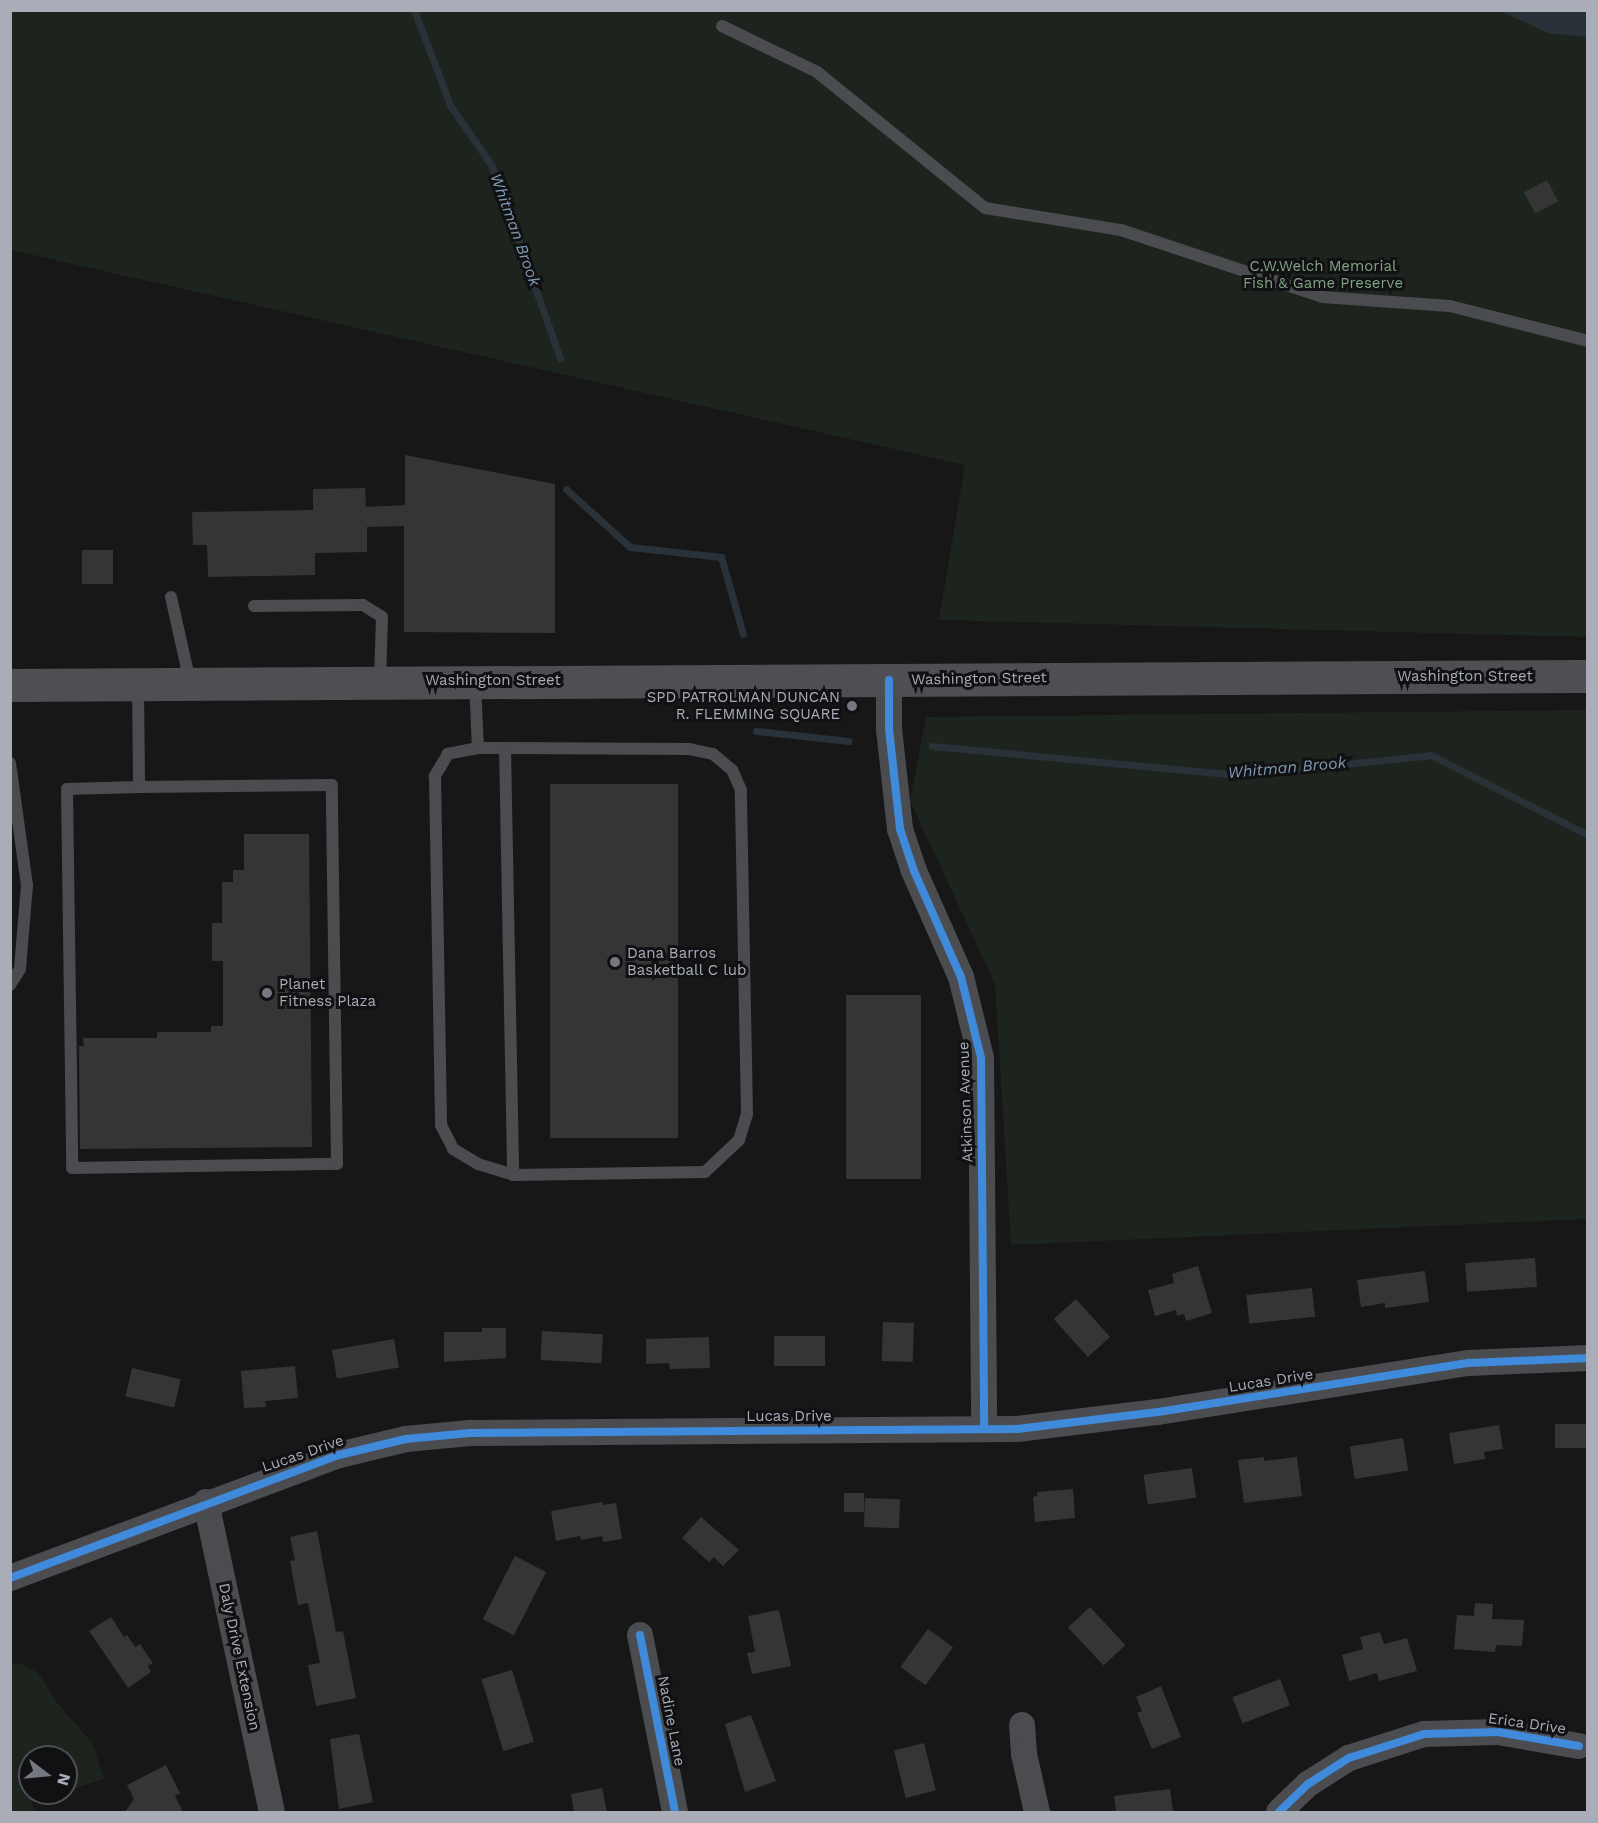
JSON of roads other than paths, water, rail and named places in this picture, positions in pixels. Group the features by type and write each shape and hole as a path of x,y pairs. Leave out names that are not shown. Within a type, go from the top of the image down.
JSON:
{"main road":[{"name":"Washington Street","path":"10,685 1587,676"}],"street":[{"name":"Atkinson Avenue","path":"889,680 888,729 900,829 914,872 962,977 981,1058 984,1430"},
{"name":"Lucas Drive","path":"10,1578 206,1502 373,1445 437,1435 984,1430 1088,1422 1468,1364 1587,1358"},
{"name":"Daly Drive Extension","path":"206,1502 272,1812"},
{"name":"Nadine Lane","path":"640,1635 675,1812"},
{"path":"1022,1725 1025,1764 1037,1812"},
{"name":"Erica Drive","path":"1278,1812 1308,1784 1349,1758 1424,1734 1498,1732 1579,1746"}],"lane":[{"path":"722,26 817,72 985,208 1121,230 1322,297 1450,306 1587,340"},
{"path":"171,597 190,683"},
{"path":"254,606 363,604 382,617 380,682"},
{"path":"475,681 478,748"},
{"path":"138,684 139,788"},
{"path":"478,748 505,748 690,749 713,754 732,770 741,790 747,1114 739,1140 705,1172 513,1175 478,1164 453,1149 441,1125 435,776 448,754 478,748"},
{"path":"505,748 513,1175"},
{"path":"10,763 27,885 20,969 10,986"},
{"path":"332,785 337,1164 72,1168 68,789 139,788 332,785"}],"waterway":[{"name":"Whitman Brook","path":"414,10 450,105 492,166 560,358"},
{"name":"Whitman Brook","path":"566,489 630,547 721,557 743,634"},
{"name":"Whitman Brook","path":"756,731 848,741"},
{"name":"Whitman Brook","path":"932,746 1239,775 1431,755 1588,835"}],"place":[{"name":"SPD PATROLMAN DUNCAN R. FLEMMING SQUARE","path":"852,706"},
{"name":"Dana Barros Basketball C lub","path":"615,962"},
{"name":"Planet Fitness Plaza","path":"267,993"}],"park label":[{"name":"C.W.Welch Memorial Fish & Game Preserve","path":"1323,274"}]}
